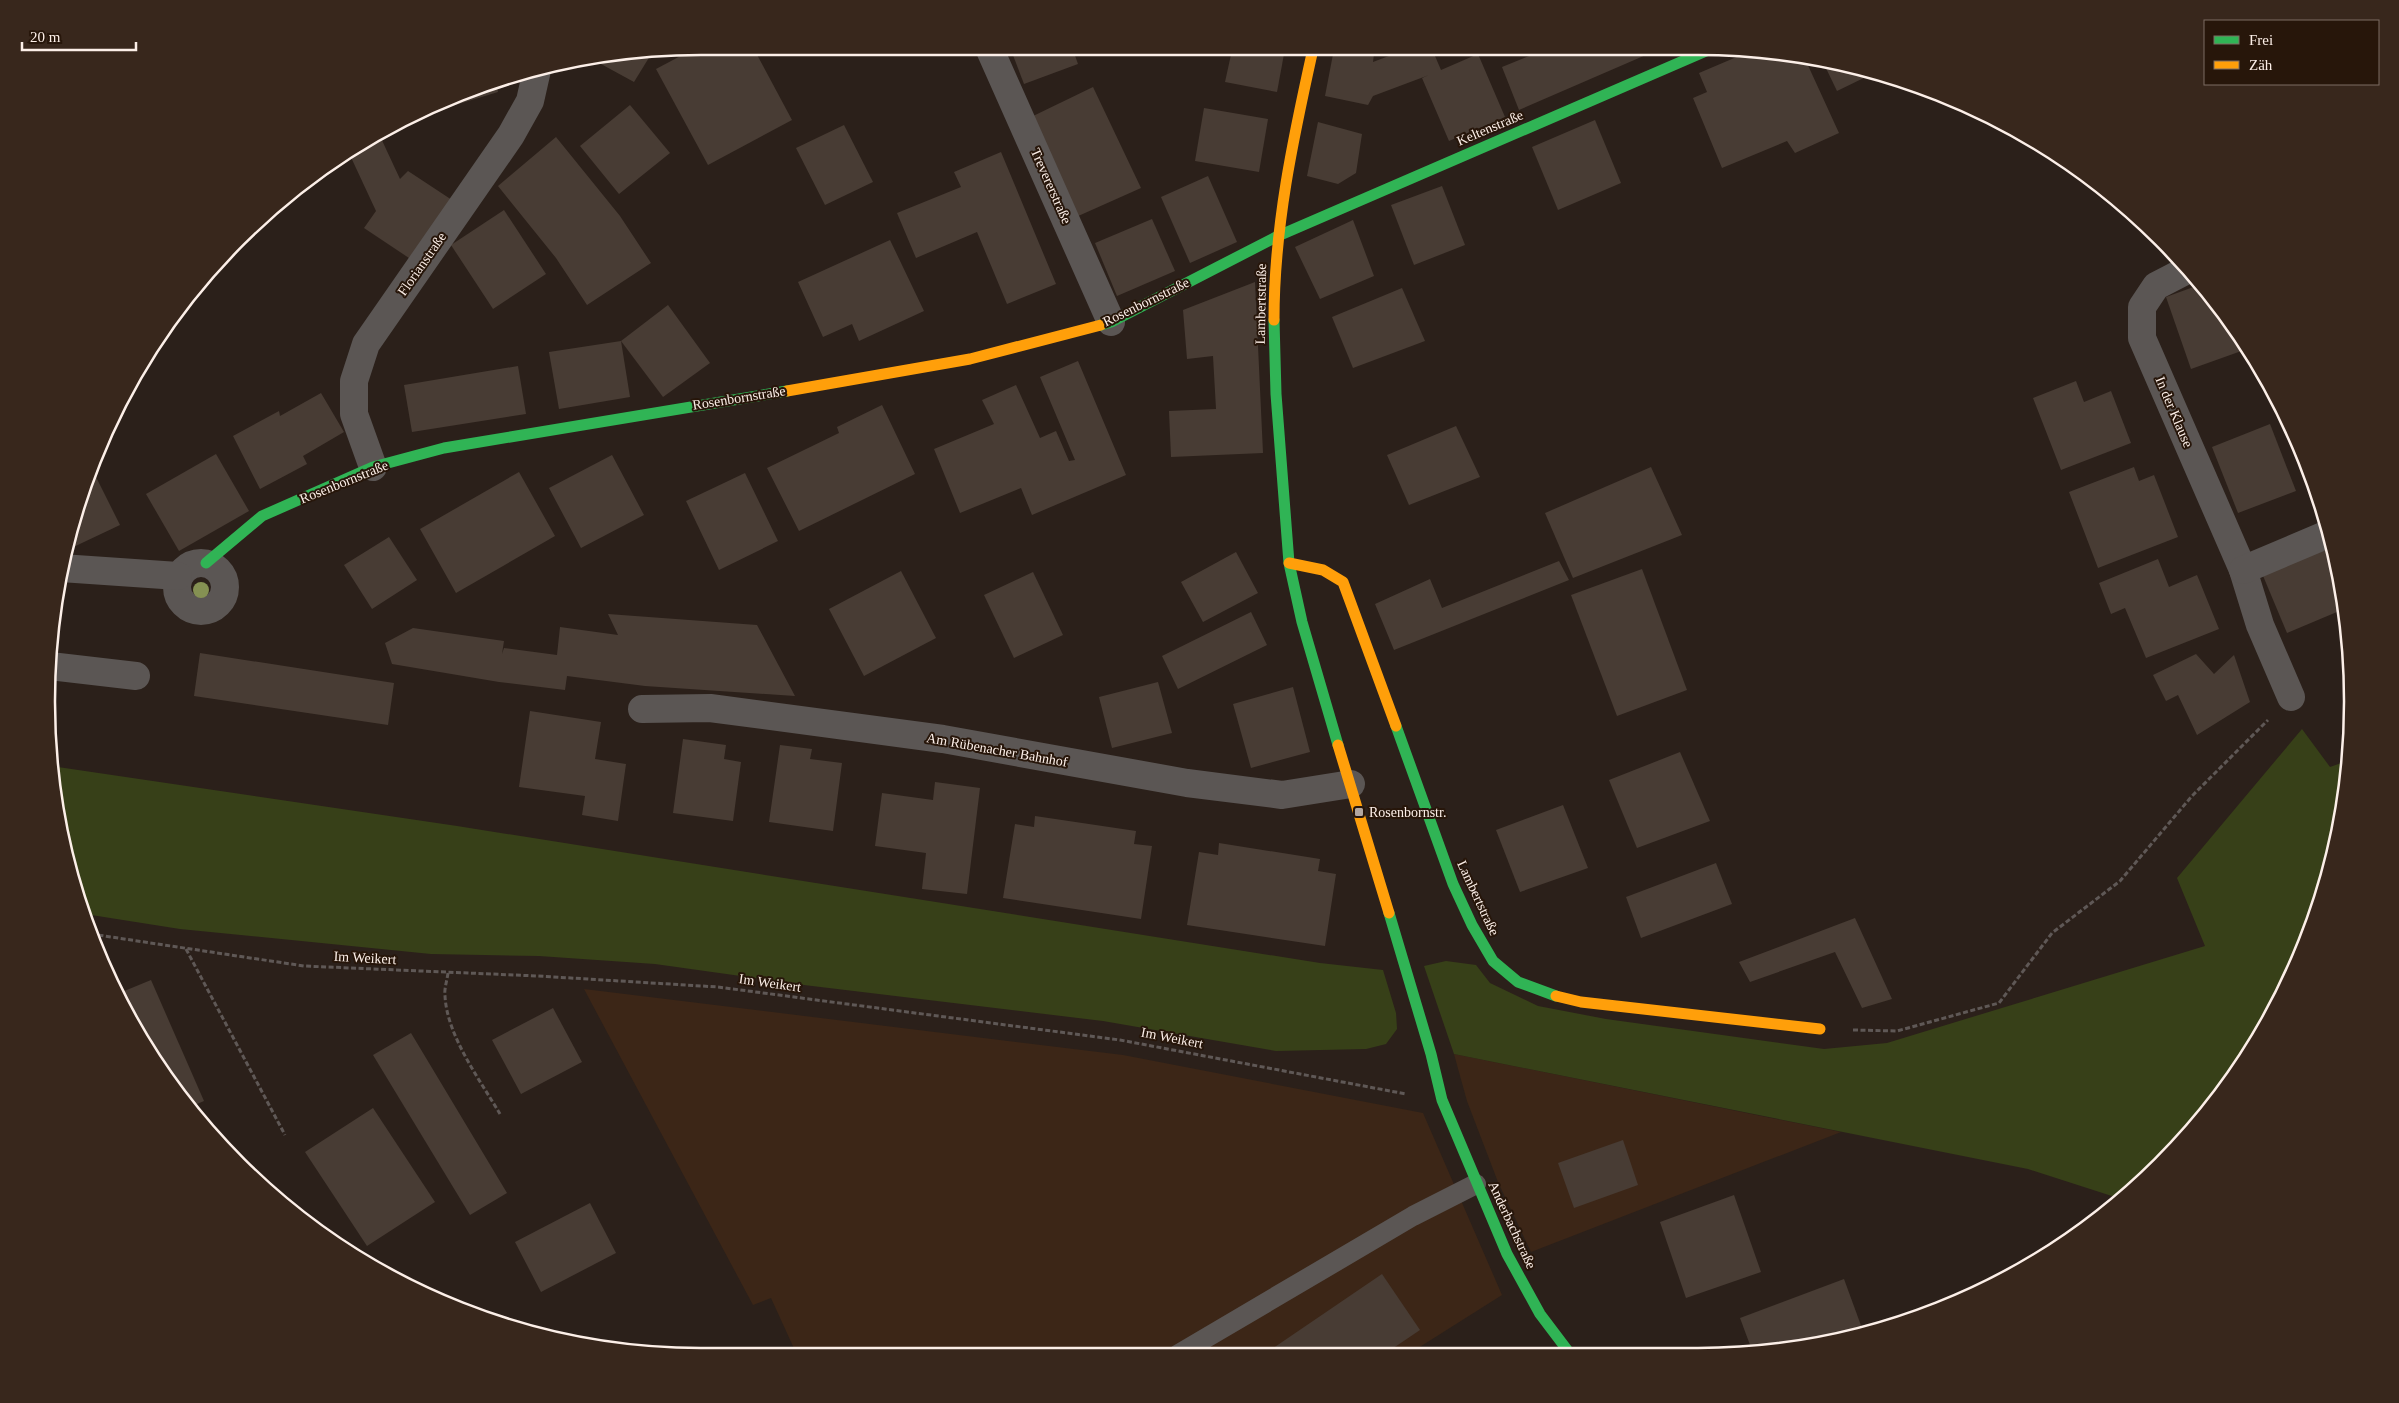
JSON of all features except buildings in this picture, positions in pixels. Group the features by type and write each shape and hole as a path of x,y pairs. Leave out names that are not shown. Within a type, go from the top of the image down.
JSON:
{"street":[{"name":"Trevererstraße","path":"992,55 1111,322"},
{"name":"Lambertstraße","path":"1311,55 1297,120 1278,236 1274,292 1275,373 1289,563 1302,622 1432,1054 1442,1100"},
{"name":"Keltenstraße","path":"1278,236 1698,55"},
{"name":"Florianstraße","path":"373,467 354,414 354,381 366,344 511,136 530,101 536,77"},
{"name":"Rosenbornstraße","path":"178,576 190,564 206,563 262,516 373,467 462,444 960,361 1111,322 1278,236"},
{"name":"In der Klause","path":"2182,273 2156,286 2142,307 2142,338 2243,570 2260,625 2291,697"},
{"path":"2243,570 2323,536"},
{"path":"69,568 178,576 176,592 184,606 199,611 214,607 220,602 225,586 220,571 206,563"},
{"name":"Lambertstraße","path":"1289,563 1323,570 1344,582 1453,884 1493,961 1518,982 1571,1000 1820,1030"},
{"path":"56,667 136,676"},
{"name":"Am Rübenacher Bahnhof","path":"642,709 710,708 943,739 1186,783 1282,795 1351,784"},
{"name":"Anderbachstraße","path":"1442,1100 1506,1254 1540,1314 1566,1348"}],"lane":[{"path":"1189,1348 1413,1216 1476,1184"}],"path":[{"path":"1820,1030 1897,1031 1999,1003 2052,933 2120,880 2192,796 2291,697"},
{"name":"Im Weikert","path":"99,935 304,966 538,976 718,987 1120,1040 1442,1100"},
{"path":"185,949 285,1135"},
{"path":"448,973 444,994 453,1033 500,1114"}],"shaded area":[{"path":"584,989 1123,1055 1423,1113 1502,1295 1418,1348 794,1348 771,1298 753,1305"},
{"path":"1454,1054 1841,1132 1531,1252 1498,1182 1467,1101"}],"green space":[{"path":"2302,729 2330,767 2341,763 2332,828 2322,869 2295,949 2277,987 2235,1061 2210,1095 2184,1128 2155,1159 2113,1196 2028,1169 1454,1054 1424,966 1446,961 1476,965 1490,983 1538,1006 1606,1019 1824,1049 1887,1043 2205,946 2177,878"},
{"path":"59,767 457,826 1320,963 1383,970 1396,1013 1397,1029 1386,1044 1366,1049 1276,1051 1103,1021 804,985 655,964 539,956 431,954 180,929 91,915 67,828"}],"traffic: fast":[{"path":"1101,325 1111,322 1278,236 1697,55"},
{"path":"1274,320 1276,394 1289,563 1302,622 1338,745"},
{"path":"206,563 262,516 373,467 444,448 787,391"},
{"path":"1396,726 1453,884 1472,925 1493,961 1518,982 1556,996"},
{"path":"1389,913 1431,1054 1442,1100 1507,1254 1540,1314 1566,1348"}],"traffic: slow":[{"path":"1274,320 1277,251 1281,217 1298,116 1312,55"},
{"path":"787,391 970,359 1101,325"},
{"path":"1289,563 1323,570 1343,582 1396,726"},
{"path":"1338,745 1389,913"},
{"path":"1556,996 1581,1002 1820,1029"}],"place":[{"name":"Rosenbornstr.","path":"1359,812"}]}
